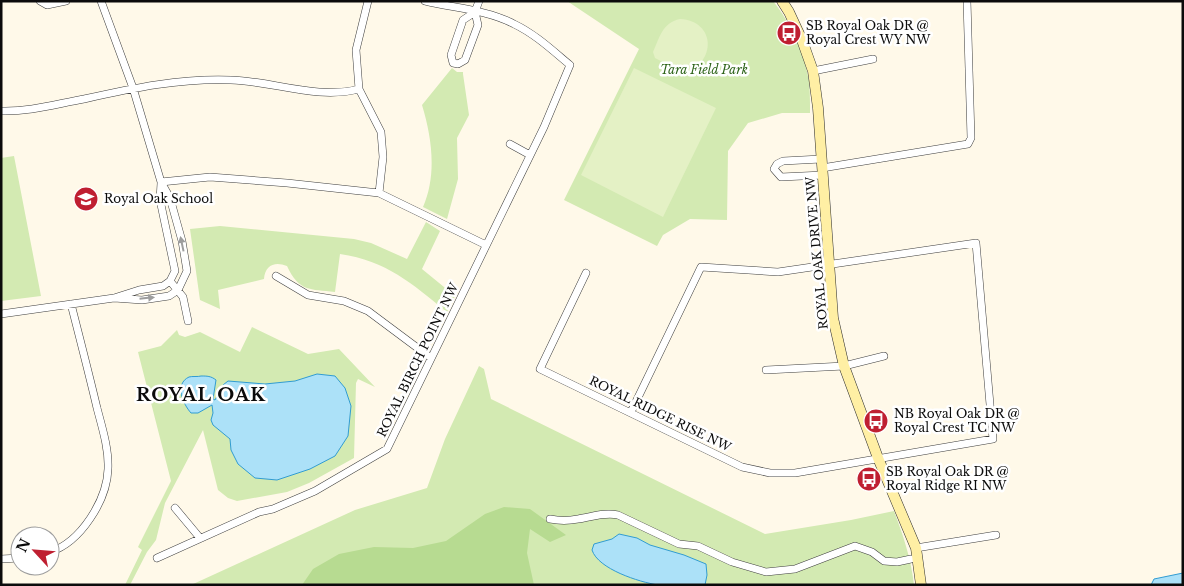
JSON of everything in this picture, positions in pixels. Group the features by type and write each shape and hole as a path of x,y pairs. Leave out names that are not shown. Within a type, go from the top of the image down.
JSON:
{"street":[{"path":"40,1 46,5 66,1"},
{"path":"101,1 133,88 160,182 170,198 182,241 187,271 185,279 178,290 169,296 142,300 114,298"},
{"path":"368,1 356,50 359,89 381,132 383,157 379,193"},
{"path":"425,1 475,12"},
{"path":"475,12 478,25 465,60 458,64 452,63 451,55 463,20 475,12 480,1"},
{"name":"ROYAL OAK DRIVE NW","path":"782,1 802,40 813,71 818,108 833,318 844,366 878,458 916,548 921,585"},
{"path":"822,167 783,161 776,164 774,169 781,177 822,167 968,144 971,138 967,1"},
{"name":"ROYAL BIRCH POINT NW","path":"157,558 259,512 273,509 315,491 388,449 544,127 570,64 533,34 512,23 475,12"},
{"path":"813,71 873,59"},
{"path":"1,111 22,112 133,88 188,80 233,80 343,93 359,89"},
{"path":"510,144 530,155"},
{"path":"160,182 210,177 379,193 486,245"},
{"path":"1,314 114,298 139,290 162,286 170,281 175,271 160,200 160,182"},
{"name":"ROYAL RIDGE RISE NW","path":"586,273 540,369 742,467 770,473 795,473 993,439 976,243 829,265"},
{"path":"631,412 701,267 778,272 829,265"},
{"path":"276,276 308,295 344,301 368,311 431,358"},
{"path":"170,281 183,297 188,321"},
{"path":"60,548 83,529 101,501 108,469 104,439 72,304"},
{"path":"766,370 844,366 884,356"},
{"path":"175,508 200,538"},
{"path":"550,519 564,521 610,513 679,544 698,546 732,562 766,572 795,569 855,546 872,552 884,561 897,562 911,559"},
{"path":"916,548 996,534"}],"green space":[{"name":"Tara Field Park","path":"567,1 773,1 779,9 796,39 804,60 809,81 810,113 782,113 748,123 728,151 727,220 690,219 663,235 657,246 564,200 639,49"},
{"path":"680,19 692,21 700,27 706,34 708,43 707,52 702,61 695,68 684,73 655,58 653,52 665,27"},
{"path":"452,68 457,72 463,72 469,115 457,138 458,179 447,219 423,207 430,182 432,156 422,105"},
{"path":"634,68 716,108 663,217 581,175"},
{"path":"14,156 41,296 1,301 1,158"},
{"path":"426,222 440,231 422,269 455,296 447,312 398,275 371,262 340,254 335,292 306,288 296,281 287,266 275,264 266,270 264,279 218,290 220,309 200,300 190,229 220,226 354,239 371,243 407,259"},
{"path":"252,327 308,354 339,349 375,387 358,379 356,383 354,458 309,483 287,492 237,501 228,498 218,490 203,430 165,503 156,540 147,552 130,585 125,585 142,550 138,547 171,481 138,352 161,346 177,330 179,335 185,337 200,332 240,352"},
{"path":"479,366 484,369 491,399 765,534 894,511 911,565 914,585 191,585 355,510 427,488 445,439"},
{"path":"504,507 530,509 566,535 550,542 530,529 527,553 534,585 302,585 313,569 339,554 374,547 413,548 446,541 485,514"}],"water":[{"path":"317,374 335,376 345,388 351,406 348,436 335,456 310,469 277,480 255,478 238,464 231,450 230,439 213,425 211,420 213,413 212,405 198,413 191,413 185,405 181,394 182,384 189,377 207,376 216,380 213,399 215,400 223,385 228,381 265,384 295,381"},
{"path":"619,534 637,538 650,545 706,564 707,575 705,585 658,585 630,578 611,569 596,557 592,550 594,544 612,539"},
{"path":"1183,573 1183,585 1151,585 1154,579"}],"place":[{"name":"SB Royal Oak DR @ Royal Crest WY NW","path":"789,33"},
{"name":"Royal Oak School","path":"86,199"},
{"name":"NB Royal Oak DR @ Royal Crest TC NW","path":"876,421"},
{"name":"SB Royal Oak DR @ Royal Ridge RI NW","path":"869,479"}],"district":[{"name":"ROYAL OAK","path":"201,395"}]}
